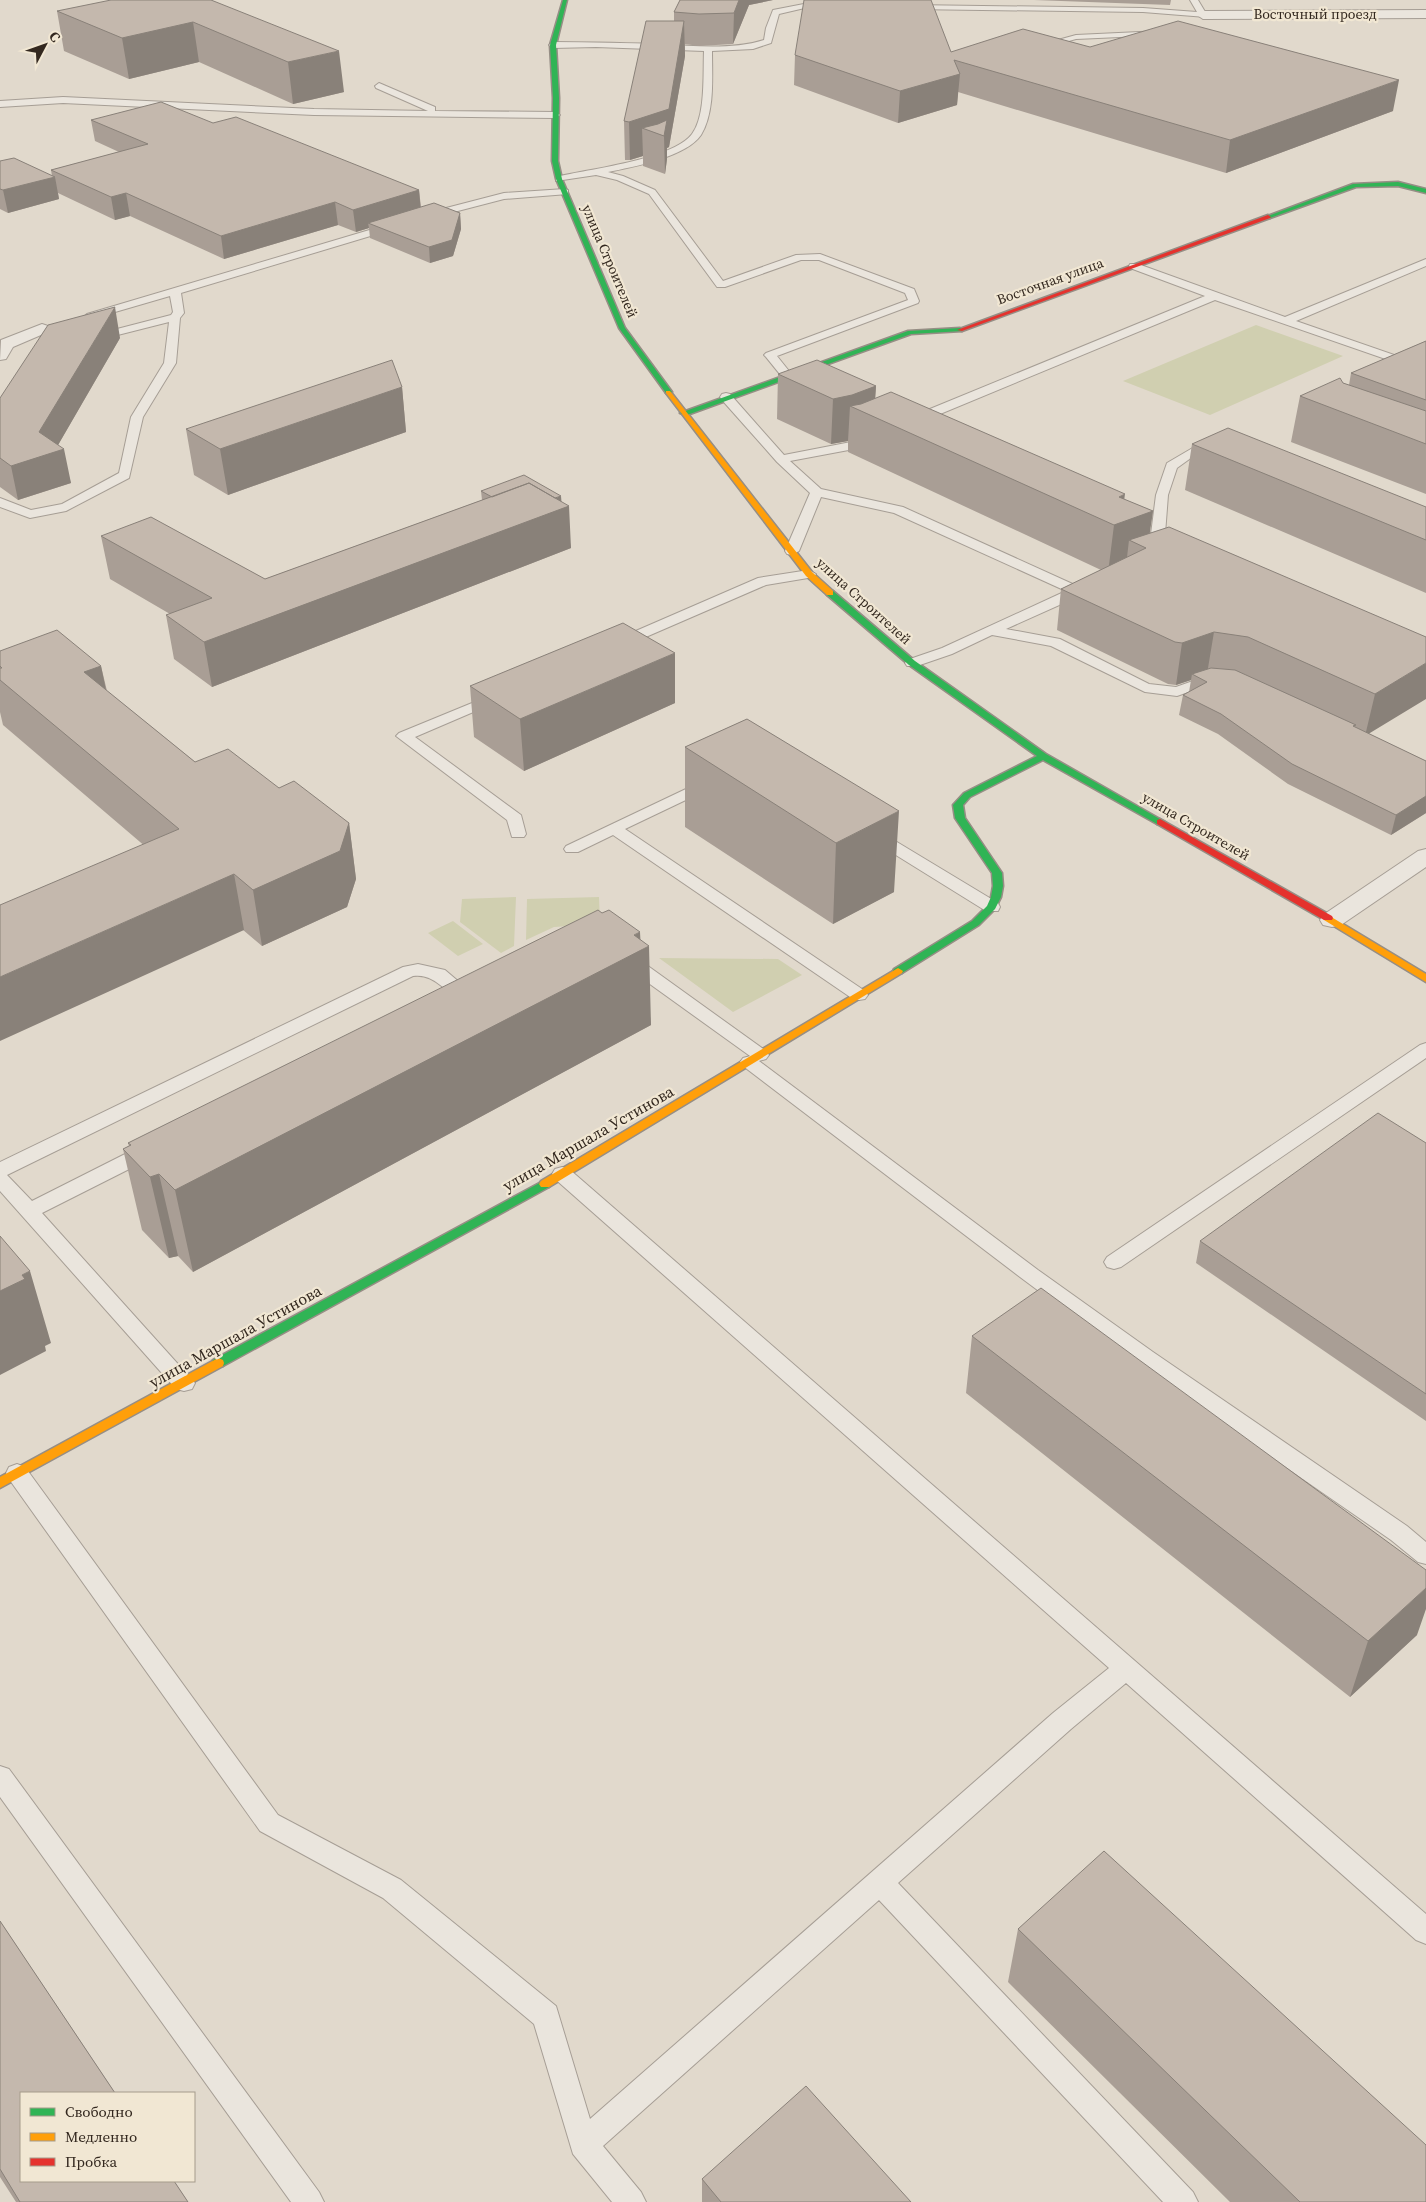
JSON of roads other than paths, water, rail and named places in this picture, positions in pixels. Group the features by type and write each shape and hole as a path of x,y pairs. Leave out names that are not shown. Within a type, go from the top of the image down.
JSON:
{"main road":[{"name":"улица Строителей","path":"565,0 553,45 556,98 556,161 559,179 622,328 684,413 809,574 912,663 1042,756 1332,920 1426,979"},
{"name":"Восточная улица","path":"684,413 910,332 958,331 1355,185 1398,184 1426,191"},
{"name":"улица Маршала Устинова","path":"8,1478 562,1174 976,924 992,908 1000,883 997,873 960,818 958,805 967,795 1042,756"}],"street":[{"name":"Восточный проезд","path":"1203,15 1426,14"},
{"path":"0,355 7,344 46,328 8,327"},
{"path":"1332,920 1426,856"}],"lane":[{"path":"553,45 596,44 708,48 753,46 768,42 770,28 776,12 826,0"},
{"path":"1194,0 1203,15"},
{"path":"809,5 838,5"},
{"path":"896,6 1143,10 1203,15"},
{"path":"1187,22 1203,15"},
{"path":"1030,49 1076,37 1120,33 1159,33 1172,28"},
{"path":"559,179 597,173 676,150 696,136 704,112 708,48"},
{"path":"379,86 440,113"},
{"path":"0,104 62,100 314,112 555,115"},
{"path":"597,173 620,178 652,192 721,285 800,257 820,257 910,291 914,301 770,355 787,376"},
{"path":"80,319 411,221 504,196 565,192"},
{"path":"1285,321 1426,262"},
{"path":"1134,266 1426,370"},
{"path":"82,342 175,317 179,313 175,292"},
{"path":"900,426 1215,296"},
{"path":"0,502 30,514 66,507 125,475 137,417 170,363 175,317"},
{"path":"726,397 781,459 817,492 898,510 1077,591"},
{"path":"781,459 854,445 882,433"},
{"path":"1161,561 1170,557 1158,534 1162,495 1171,466 1196,450"},
{"path":"792,551 817,492"},
{"path":"602,651 763,581 809,574"},
{"path":"912,663 946,651 1077,591 1105,581"},
{"path":"991,630 1055,642 1145,688 1177,692 1207,680 1226,683"},
{"path":"503,694 404,736 515,818 518,834"},
{"path":"572,849 724,776"},
{"path":"860,826 992,908"},
{"path":"614,829 859,995"},
{"path":"611,950 631,962 1023,1269 1145,1358 1399,1533 1426,1555"},
{"path":"0,1170 409,971 423,968 436,972 462,993"},
{"path":"445,1002 480,984"},
{"path":"1114,1262 1426,1049"},
{"path":"29,1211 162,1144"},
{"path":"562,1174 1426,1931"},
{"path":"0,1179 184,1383"},
{"path":"8,1478 269,1822 392,1889 546,2016 583,2144 631,2202"},
{"path":"583,2144 1126,1668"},
{"path":"0,1777 309,2202"},
{"path":"880,1882 1183,2202"}]}
